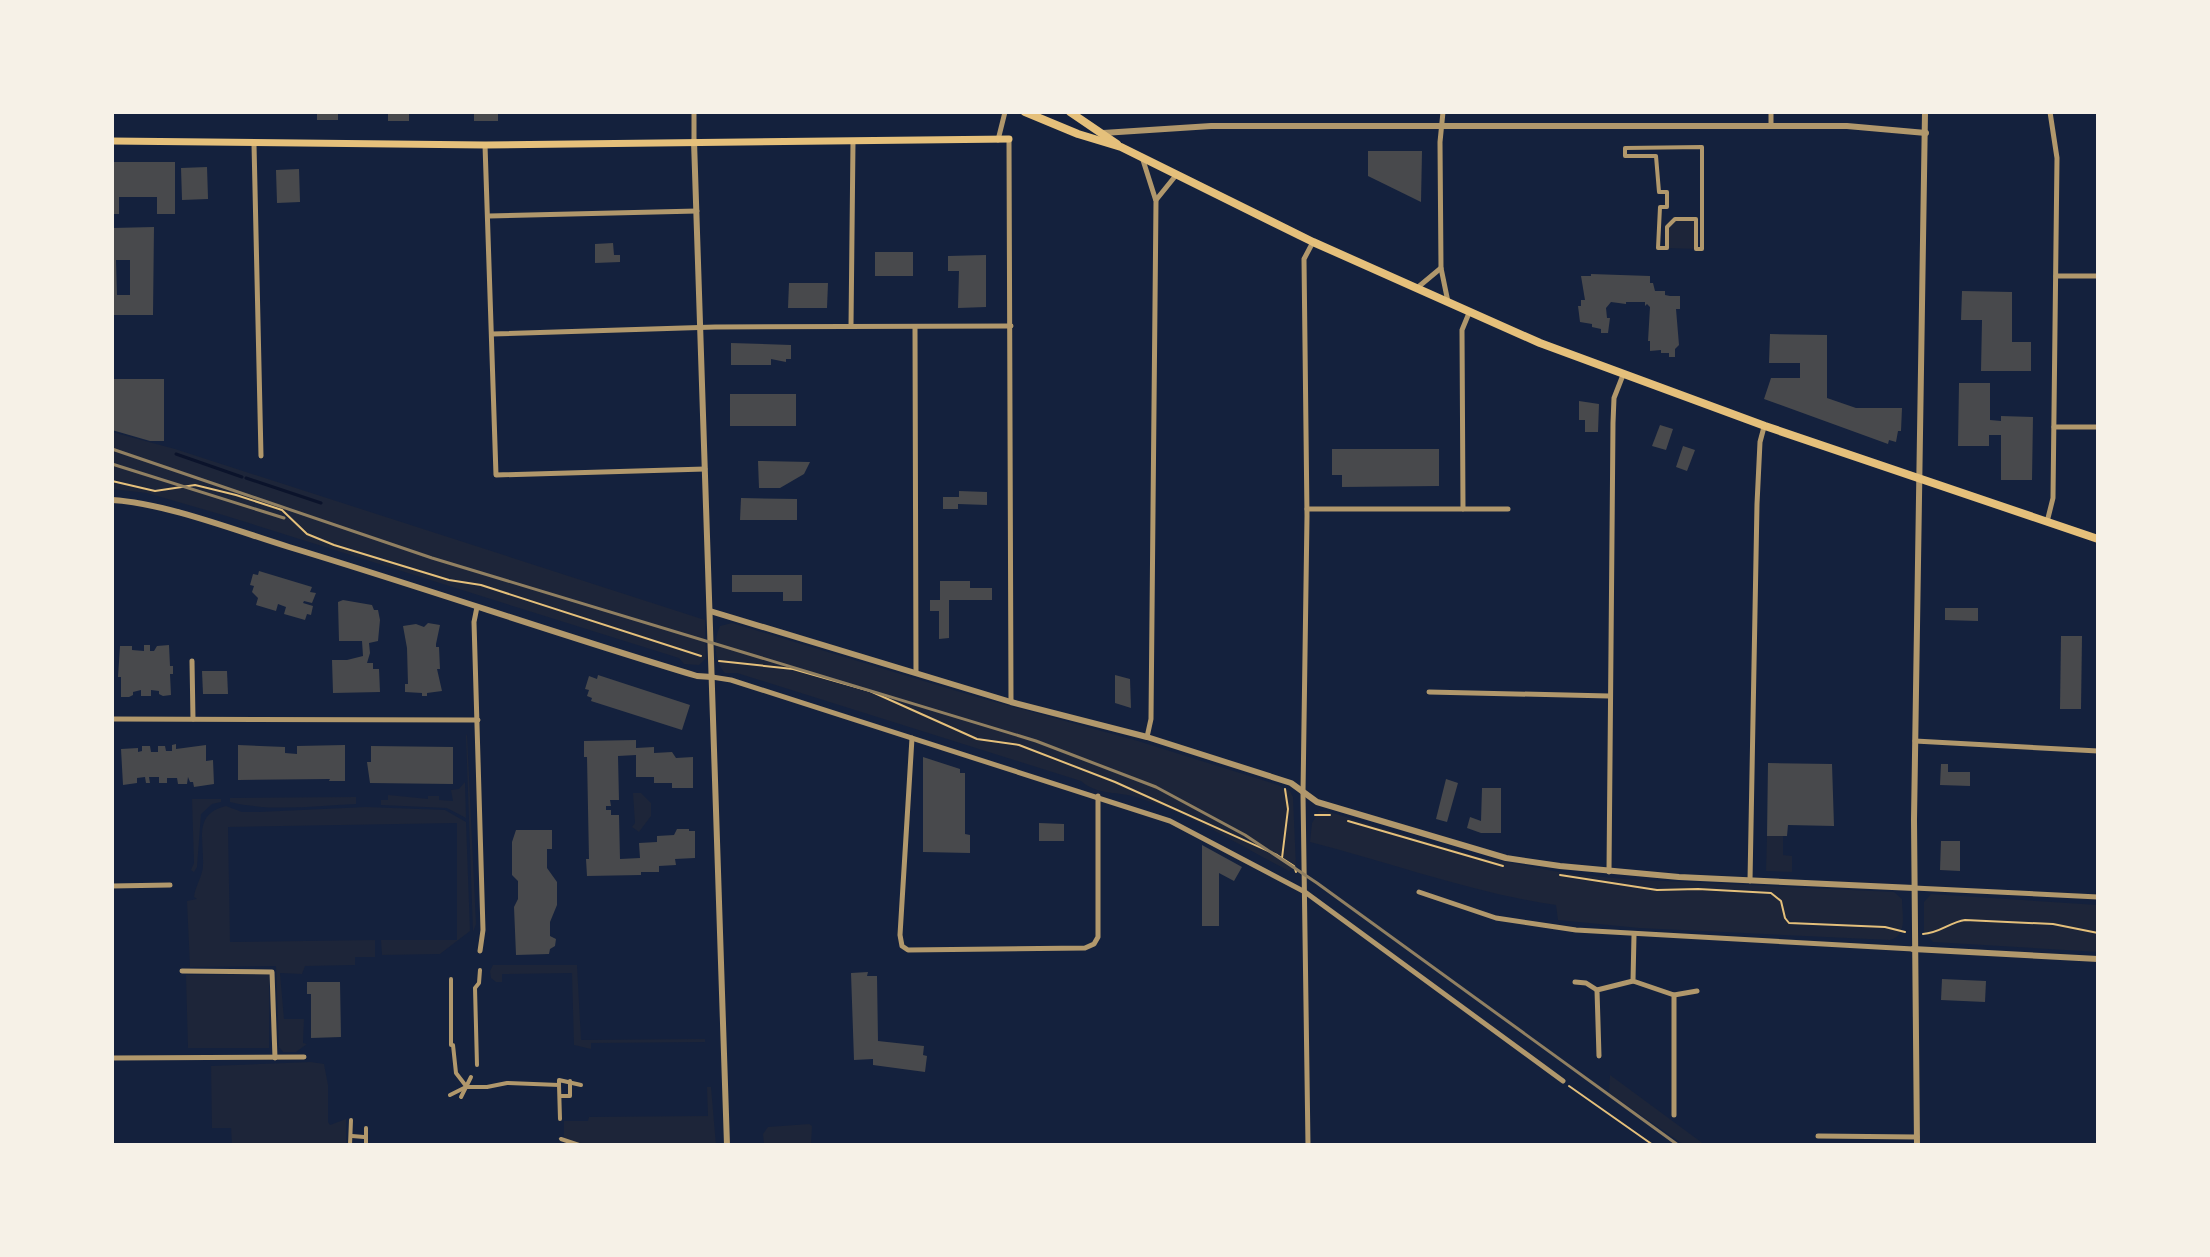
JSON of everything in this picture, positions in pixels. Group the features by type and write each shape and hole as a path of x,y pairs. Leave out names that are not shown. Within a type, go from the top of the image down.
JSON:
{"main road":[{"path":"1025,112 1078,134 1121,147 1415,289 1623,375 1919,480 2098,539"},
{"path":"1070,112 1121,147"},
{"path":"1078,134 1103,133"},
{"path":"112,141 485,145 1009,139"}],"street":[{"path":"694,112 727,1145"},
{"path":"998,140 1005,112"},
{"path":"1443,112 1441,268 1449,304"},
{"path":"1771,112 1771,126"},
{"path":"1818,1136 1917,1141 1913,949 1925,112"},
{"path":"2047,522 2052,505 2057,158 2050,112"},
{"path":"1103,133 1211,126 1771,126 1871,127 1926,133"},
{"path":"1009,139 1011,702"},
{"path":"851,326 853,142"},
{"path":"254,144 261,456"},
{"path":"485,145 496,475 705,469"},
{"path":"1702,147 1702,249 1696,249 1696,219 1675,219 1667,227 1667,248 1658,248 1660,207 1667,207 1667,192 1659,192 1656,156 1625,156 1625,148 1702,147"},
{"path":"1142,157 1156,201 1151,719 1147,737"},
{"path":"1156,201 1177,174"},
{"path":"489,216 697,211"},
{"path":"1308,1145 1303,794 1307,509 1304,259 1313,242"},
{"path":"1415,289 1441,268"},
{"path":"2056,276 2098,276"},
{"path":"1463,509 1462,330 1469,313"},
{"path":"492,334 700,327 1011,326"},
{"path":"915,327 916,672"},
{"path":"1609,873 1614,398 1623,375"},
{"path":"1750,881 1757,504 1760,442 1765,426"},
{"path":"2054,427 2098,427"},
{"path":"112,500 139,503 217,525 697,676 731,680 1170,821 1305,892 1563,1081"},
{"path":"1307,509 1508,509"},
{"path":"477,607 474,622 483,930 480,951"},
{"path":"710,611 1011,702 1147,737 1284,781 1317,802 1506,858 1609,873 2098,897"},
{"path":"192,661 193,719"},
{"path":"1429,692 1609,696"},
{"path":"112,719 478,720"},
{"path":"912,738 900,935 902,946 908,950 1085,948 1094,944 1098,937 1098,796"},
{"path":"1915,741 2098,751"},
{"path":"112,886 170,885"},
{"path":"1419,892 1496,918 1576,930 2098,959"},
{"path":"1633,981 1634,935"},
{"path":"477,1065 475,988 479,983 480,970"},
{"path":"182,971 272,972 275,1058"},
{"path":"451,979 451,1045 456,1073 466,1087 477,1090 518,1084 559,1085"},
{"path":"1575,982 1586,983 1597,990 1633,981 1674,995 1697,991"},
{"path":"1597,990 1599,1056"},
{"path":"1674,995 1674,1115"},
{"path":"112,1058 304,1057"},
{"path":"461,1097 471,1077"},
{"path":"560,1119 559,1080 581,1085"},
{"path":"558,1095 570,1096 570,1081"},
{"path":"450,1095 466,1087"},
{"path":"350,1145 351,1120"},
{"path":"366,1128 366,1145"},
{"path":"351,1136 364,1137"},
{"path":"561,1139 579,1145"}],"path":[{"path":"112,481 155,491 195,485 236,495 282,510 307,534 334,545 449,580 481,585 706,658"},
{"path":"717,661 793,669 870,691 977,739 1019,745 1115,782 1294,866"},
{"path":"1282,859 1288,809 1284,781"},
{"path":"1288,809 1293,810"},
{"path":"1923,934 1937,933 1955,921 1965,920 2053,924 2098,933"},
{"path":"1572,1088 1653,1145"}],"shaded area":[{"path":"1675,219 1696,219 1696,249 1667,248 1667,227"},
{"path":"112,432 175,449 705,620 706,658 699,665 684,664 679,658 223,515 147,493 112,489"},
{"path":"732,623 1278,785 1290,791 1293,797 1296,867 1289,871 1192,819 1152,802 1099,790 1081,781 737,673 725,673 717,657 716,638 720,626"},
{"path":"466,736 476,924 473,932"},
{"path":"465,782 466,818 447,808 381,805 381,800 388,800 388,795 428,799 428,796 439,796 439,800 453,801 451,790 459,789"},
{"path":"633,793 641,793 651,803 651,816 639,832 632,827 635,823"},
{"path":"356,797 356,804 308,807 261,807 230,802 230,798"},
{"path":"192,799 221,799 201,814 194,872 191,870 194,863"},
{"path":"226,806 242,812 366,807 445,810 466,822 470,931 440,954 382,955 381,940 457,940 457,823 228,827 230,942 375,940 375,957 355,957 355,965 305,966 302,974 280,973 284,1019 304,1019 303,1043 307,1044 296,1052 283,1052 279,1047 276,966 190,967 187,901 197,899 194,897 203,865 202,829 209,815"},
{"path":"1319,811 1476,856 1564,873 1624,879 1894,892 1902,899 1902,929 1890,940 1639,928 1558,920 1556,905 1463,885 1310,842 1312,823"},
{"path":"1767,836 1783,836 1783,855 1792,856 1792,872 1766,871"},
{"path":"1931,894 2098,905 2098,952 1933,942 1924,932 1924,902"},
{"path":"493,965 577,965 581,1040 705,1039 705,1042 591,1043 591,1049 574,1045 572,973 502,974 502,982 496,982 491,978"},
{"path":"269,974 269,1048 188,1048 186,975"},
{"path":"324,1064 328,1085 328,1122 330,1125 346,1119 346,1145 232,1145 231,1128 212,1128 211,1066"},
{"path":"1610,1075 1705,1145 1684,1145 1609,1093"},
{"path":"707,1087 711,1087 716,1145 564,1145 564,1121 588,1121 589,1117 708,1116"},
{"path":"812,1126 811,1145 764,1144 763,1134 768,1127"}],"building":[{"path":"317,112 338,112 338,120 317,120"},
{"path":"388,112 409,112 409,121 388,121"},
{"path":"474,112 498,112 498,121 474,121"},
{"path":"1368,151 1422,151 1421,202 1368,176"},
{"path":"112,162 175,162 175,214 157,214 157,197 119,197 119,214 112,214"},
{"path":"207,167 208,199 182,200 181,168"},
{"path":"299,169 300,202 277,203 276,170"},
{"path":"154,227 153,315 112,315 112,228","holes":["116,260 130,260 130,295 117,295"]},
{"path":"613,243 614,255 620,255 620,262 595,263 595,244"},
{"path":"875,252 913,252 913,276 875,276"},
{"path":"986,255 986,307 958,308 959,271 948,271 948,256"},
{"path":"1581,276 1650,276 1655,291 1680,296 1680,309 1676,309 1679,345 1675,349 1675,357 1661,353 1661,350 1650,351 1650,307 1645,306 1645,302 1611,302 1606,308 1607,318 1610,318 1608,333 1601,333 1601,329 1592,327 1592,324 1580,322 1578,306 1581,306 1581,300 1585,300"},
{"path":"789,283 828,283 827,308 788,308"},
{"path":"1962,291 2012,292 2012,342 2031,342 2031,371 1981,371 1982,320 1961,320"},
{"path":"1770,334 1827,335 1827,398 1856,408 1902,408 1901,431 1898,431 1896,442 1889,440 1888,444 1764,399 1771,378 1800,378 1800,363 1769,363"},
{"path":"731,343 791,345 791,359 786,359 786,362 771,359 771,365 731,365"},
{"path":"112,379 164,379 164,441 150,441 112,430"},
{"path":"1959,383 1990,383 1990,420 2001,421 2001,416 2033,417 2032,480 2001,480 2001,435 1989,435 1989,446 1958,446"},
{"path":"730,394 796,394 796,426 730,426"},
{"path":"1579,401 1599,404 1598,432 1585,432 1585,420 1579,420"},
{"path":"1660,425 1673,429 1666,450 1652,446"},
{"path":"1683,446 1695,450 1687,471 1676,467"},
{"path":"1332,449 1439,449 1439,486 1342,487 1342,475 1332,475"},
{"path":"758,461 810,462 804,474 780,488 759,488"},
{"path":"959,491 987,492 987,505 958,504 958,509 943,509 943,497 959,497"},
{"path":"741,498 797,499 797,520 740,520"},
{"path":"259,571 312,587 310,592 316,593 312,603 303,603 313,606 311,615 307,614 305,620 284,614 286,607 278,604 276,611 256,605 258,598 252,592 254,586 250,585 253,574 258,575"},
{"path":"732,575 802,575 802,601 783,601 783,592 732,592"},
{"path":"940,581 970,581 970,588 992,588 992,600 949,600 949,638 939,639 939,611 930,611 930,600 940,600"},
{"path":"343,600 372,605 374,610 378,610 378,641 369,643 367,663 373,663 373,669 379,669 380,692 333,693 332,660 363,656 362,641 339,641 338,602"},
{"path":"1945,608 1978,608 1978,621 1945,620"},
{"path":"428,623 440,625 436,647 439,647 440,669 437,669 442,691 422,696 422,693 405,692 405,684 408,684 407,648 403,626 416,624 424,627"},
{"path":"2061,636 2082,636 2081,709 2060,709"},
{"path":"144,645 150,645 150,651 154,651 157,646 169,645 170,666 173,666 173,674 170,674 171,695 163,696 159,691 151,690 151,696 141,696 141,690 129,697 121,697 121,677 118,677 120,646 132,646 132,650 144,651"},
{"path":"202,671 227,671 228,694 203,694"},
{"path":"598,675 690,705 682,730 591,701 592,698 587,696 589,690 585,689 589,676 597,679"},
{"path":"1115,675 1130,679 1131,708 1115,703"},
{"path":"636,740 636,748 654,747 654,753 672,752 676,758 693,757 693,788 672,788 672,783 654,783 654,777 636,777 636,755 618,756 619,800 610,800 611,806 606,806 606,810 611,810 611,815 619,815 620,859 640,858 639,843 657,842 657,836 674,835 677,829 695,831 695,858 675,859 676,865 659,866 659,872 641,872 641,875 587,876 587,757 584,757 584,741"},
{"path":"176,744 176,749 206,745 206,761 213,760 214,784 194,787 188,777 187,784 178,784 177,778 167,778 167,783 159,783 159,777 149,777 150,783 146,783 145,777 137,778 137,783 123,785 121,749 138,748 138,752 142,751 142,746 150,746 151,752 158,752 158,746 165,746 166,751 172,751 172,745"},
{"path":"238,745 285,747 285,753 297,754 297,746 345,745 345,781 238,780"},
{"path":"371,746 453,747 453,784 370,783 367,762 371,762"},
{"path":"923,757 965,773 965,834 970,835 970,853 923,852"},
{"path":"1768,763 1832,764 1834,826 1788,825 1787,836 1767,836"},
{"path":"1941,764 1948,764 1948,772 1970,772 1970,786 1940,785"},
{"path":"1446,779 1458,783 1447,822 1436,819"},
{"path":"1482,788 1501,788 1501,833 1481,833 1467,828 1470,817 1481,821"},
{"path":"1039,823 1064,824 1064,841 1039,841"},
{"path":"516,830 552,830 552,849 547,849 547,868 557,882 557,905 550,922 550,936 556,939 555,946 549,954 516,955 514,907 518,899 518,881 512,875 512,842"},
{"path":"1941,841 1960,841 1960,871 1940,870"},
{"path":"1202,845 1242,867 1234,881 1219,873 1219,926 1202,926"},
{"path":"868,972 867,976 877,976 878,1041 924,1046 923,1055 927,1056 925,1072 873,1065 873,1059 854,1060 851,973"},
{"path":"1942,979 1986,981 1985,1002 1941,1000"},
{"path":"307,982 340,982 341,1037 311,1038 311,994 307,994"}],"waterway":[{"path":"176,454 242,477"},
{"path":"246,478 321,503"}],"railway":[{"path":"112,449 432,558 1036,741 1156,787 1245,835 1317,883 1678,1145"},
{"path":"112,464 284,518"}]}
